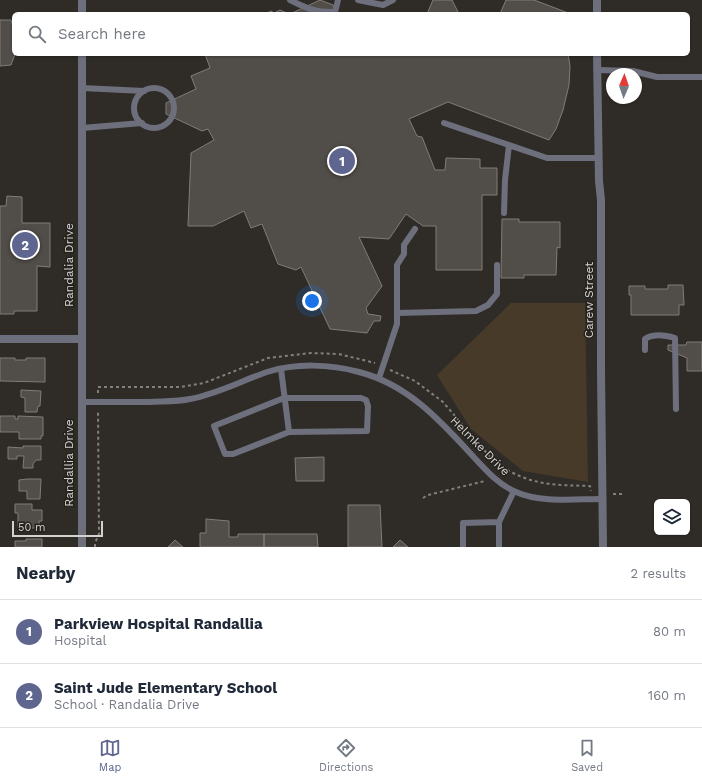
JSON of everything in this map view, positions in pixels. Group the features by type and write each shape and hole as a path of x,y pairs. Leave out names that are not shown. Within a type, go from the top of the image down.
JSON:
{"street":[{"path":"82,0 82,12"},
{"path":"597,0 597,12"},
{"path":"82,56 82,128"},
{"name":"Carew Street","path":"598,56 598,158 601,207 603,547"},
{"name":"Randalia Drive","path":"81,402 82,128"},
{"path":"0,340 81,339"},
{"name":"Randallia Drive","path":"81,402 82,547"}],"lane":[{"path":"290,0 314,11 320,12"},
{"path":"335,12 338,0"},
{"path":"358,0 382,5 393,0"},
{"path":"598,70 633,70 657,77 702,77"},
{"path":"82,88 144,91"},
{"path":"150,88 156,88 167,93 174,103 174,109 170,120 161,126 153,128 142,123 135,114 134,109 136,98 144,91 150,88"},
{"path":"82,128 142,123"},
{"path":"444,123 546,158 598,158"},
{"path":"504,213 505,180 509,145"},
{"path":"379,378 397,324 396,265 404,254 404,245 415,229"},
{"path":"397,313 476,311 488,305 497,294 496,265"},
{"path":"645,350 645,339 651,335 675,338 676,409"},
{"name":"Helmke Drive","path":"81,402 188,400 211,394 256,376 280,369 321,366 341,368 361,372 379,378 415,398 432,412 492,475 514,491 537,498 602,496"},
{"path":"280,369 288,432"},
{"path":"284,398 361,398 366,400 368,406 367,431 288,432 233,454 225,454 214,426 284,398"},
{"path":"499,547 499,522 514,491"},
{"path":"463,547 463,523 499,522"}],"path":[{"path":"95,547 98,534 98,387 180,387 204,382 268,358 311,352 334,353 373,362 415,381 443,402 490,457 496,460 504,468 524,478 552,485 590,486 591,493 602,496 624,494"},
{"path":"423,498 428,495 486,481 492,475"}],"shaded area":[{"path":"511,303 585,303 588,482 523,471 471,429 437,375"}],"building":[{"path":"320,0 333,5 336,12 294,12"},
{"path":"433,0 452,0 458,12 428,12"},
{"path":"506,0 534,0 566,12 501,12"},
{"path":"0,20 11,20 12,56 14,56 11,65 0,66"},
{"path":"206,56 568,56 570,66 569,85 563,110 556,129 549,140 448,102 409,119 417,136 422,137 435,170 445,170 446,158 480,159 480,168 497,168 497,195 482,195 482,270 436,270 436,226 423,226 406,214 389,239 359,237 382,286 366,308 368,314 381,316 380,321 374,321 367,333 330,329 301,267 296,270 278,264 262,224 251,228 244,211 213,226 188,226 191,153 214,140 208,129 202,131 166,114 166,103 196,89 191,76 210,68"},
{"path":"7,196 22,197 22,223 50,223 50,267 37,266 37,311 14,311 14,314 0,314 0,206 6,206"},
{"path":"502,219 519,219 519,222 560,222 560,248 557,247 556,275 524,275 524,278 501,278"},
{"path":"668,285 683,285 684,305 679,305 679,315 631,315 631,295 629,295 629,286 645,286 645,289 668,289"},
{"path":"687,342 702,342 702,371 687,371 687,358 668,350 668,345 686,345"},
{"path":"0,358 26,360 26,358 45,358 45,382 0,381"},
{"path":"21,390 41,391 40,406 38,406 37,412 25,412 25,398 21,397"},
{"path":"0,416 15,416 15,419 18,419 18,416 43,417 43,436 41,436 41,439 19,439 19,432 0,432"},
{"path":"23,446 41,446 41,460 36,460 33,464 33,468 23,468 24,456 17,456 17,459 8,459 8,447 23,448"},
{"path":"324,457 324,481 296,481 295,458"},
{"path":"41,479 40,499 27,499 27,491 19,491 19,480"},
{"path":"15,504 32,504 32,510 42,510 42,521 39,521 39,528 18,528 18,513 15,513"},
{"path":"348,505 380,505 382,547 348,547"},
{"path":"206,519 229,521 229,537 238,537 238,534 264,534 264,547 200,547 200,533 206,533"},
{"path":"264,534 317,534 318,547 264,547"},
{"path":"26,539 42,539 42,547 15,547 15,541 26,541"},
{"path":"175,540 183,547 168,547"},
{"path":"400,540 408,547 393,547"}],"place":[{"name":"Parkview Hospital Randallia","path":"342,161"},
{"name":"Saint Jude Elementary School","path":"25,245"}]}
